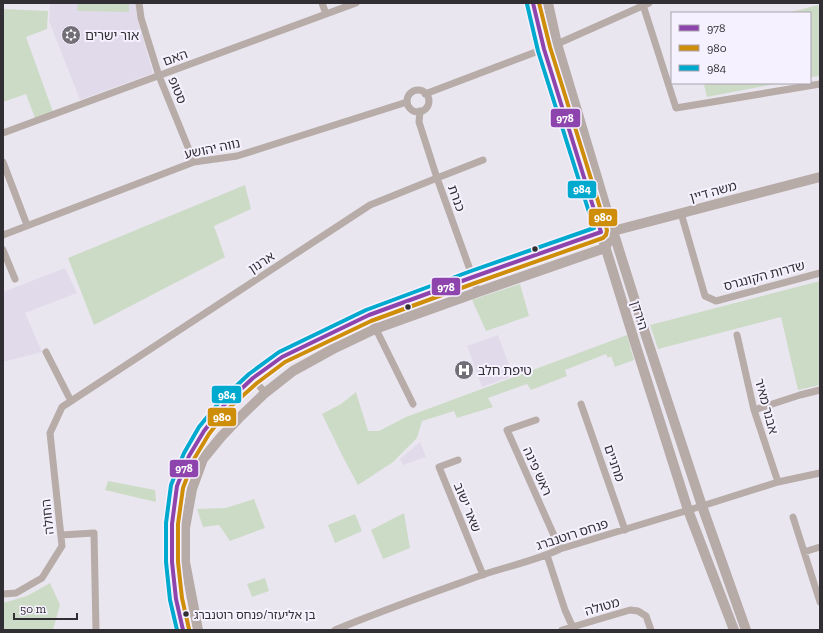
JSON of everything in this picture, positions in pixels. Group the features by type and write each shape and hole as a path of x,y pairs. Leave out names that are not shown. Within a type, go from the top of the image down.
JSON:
{"street":[{"name":"סטופ","path":"140,3 141,18 159,76 194,162"},
{"path":"322,3 326,14"},
{"name":"האם","path":"3,133 356,3"},
{"name":"הירדן","path":"533,3 544,49 688,510 734,630"},
{"name":"הירדן","path":"548,3 558,44 612,231 702,506 746,630"},
{"path":"426,94 558,44 646,4 676,108 820,84"},
{"path":"420,90 426,94 428,104 424,110 416,112 410,108 407,102 408,95 413,91 420,90"},
{"name":"נווה יהושע","path":"3,235 194,162 237,156 407,102"},
{"name":"כנרת","path":"420,112 419,122 437,178 478,292"},
{"name":"ארנון","path":"62,407 370,205 483,160"},
{"path":"3,162 27,225"},
{"name":"משה דיין","path":"184,630 176,599 172,562 172,524 177,486 189,456 204,431 225,404 253,378 282,357 369,315 601,232 612,231 820,176"},
{"name":"שדרות הקונגרס","path":"681,213 705,296 716,301 820,273"},
{"path":"198,630 185,562 185,528 192,489 203,459 221,437 265,392 293,371 333,349 375,329 605,248 612,231"},
{"path":"3,250 15,279"},
{"path":"369,315 412,404"},
{"name":"אבנר מאיר","path":"737,335 754,410 778,482"},
{"path":"46,352 71,401"},
{"path":"253,378 265,392"},
{"path":"754,410 800,394 820,390"},
{"name":"מחניים","path":"581,404 625,530"},
{"name":"החולה","path":"3,594 16,593 42,578 62,546 50,433 62,407"},
{"name":"ראש פינה","path":"536,420 507,430 560,549"},
{"name":"שאר ישוב","path":"458,460 439,467 483,575"},
{"name":"פנחס רוטנברג","path":"335,630 483,575 547,555 560,549 778,482 820,473"},
{"path":"793,517 820,602"},
{"path":"61,535 94,533 96,630"},
{"path":"804,552 820,547"},
{"path":"547,555 565,610 573,628"},
{"name":"מטולה","path":"562,630 630,610 646,616 651,630"}],"shaded area":[{"path":"50,3 136,3 137,17 153,73 80,100 49,21"},
{"path":"65,268 77,293 25,313 42,352 3,362 3,292"},
{"path":"498,335 513,376 482,387 467,346"},
{"path":"420,442 426,457 403,465 400,459"}],"green space":[{"path":"78,3 129,3 129,12 77,11"},
{"path":"818,5 820,14 820,76 811,77 811,12 792,12"},
{"path":"3,9 48,11 47,29 26,37 53,112 35,118 26,94 3,102"},
{"path":"708,84 775,84 707,97 704,85"},
{"path":"245,185 251,209 214,226 225,257 94,325 68,258"},
{"path":"820,281 820,385 798,390 781,317 658,349 650,325"},
{"path":"520,284 529,316 486,331 472,300"},
{"path":"627,335 634,360 615,367 611,356 608,358 606,354 565,370 567,376 531,390 527,384 488,398 493,407 457,418 454,411 422,421 417,438 393,462 358,485 322,414 341,404 356,392 368,431 379,431 406,417"},
{"path":"108,481 155,490 156,502 105,490"},
{"path":"254,499 265,528 230,541 219,525 203,527 197,509 226,508"},
{"path":"404,513 410,548 383,559 371,530"},
{"path":"355,514 362,531 335,543 328,525"},
{"path":"265,578 269,591 252,597 247,584"},
{"path":"50,583 60,605 53,630 3,630 3,603 27,596"}],"transit line":[{"name":"978","path":"533,3 544,49 601,232"},
{"name":"980","path":"189,629 182,598 178,562 178,524 183,488 194,459 209,434 229,408 257,383 285,362 371,321 603,238 606,235 607,230 550,47 539,3"},
{"name":"984","path":"177,630 170,600 166,562 166,523 171,485 184,453 199,427 221,400 249,374 279,352 366,310 594,228 538,51 527,4"},
{"name":"978","path":"183,630 176,599 172,562 172,524 177,486 189,456 204,431 225,404 253,378 282,357 369,315 601,232"}],"place":[{"name":"אור ישרים","path":"71,35"},
{"name":"טיפת חלב","path":"464,370"},
{"name":"בן אליעזר/פנחס רוטנברג","path":"186,614"}]}
